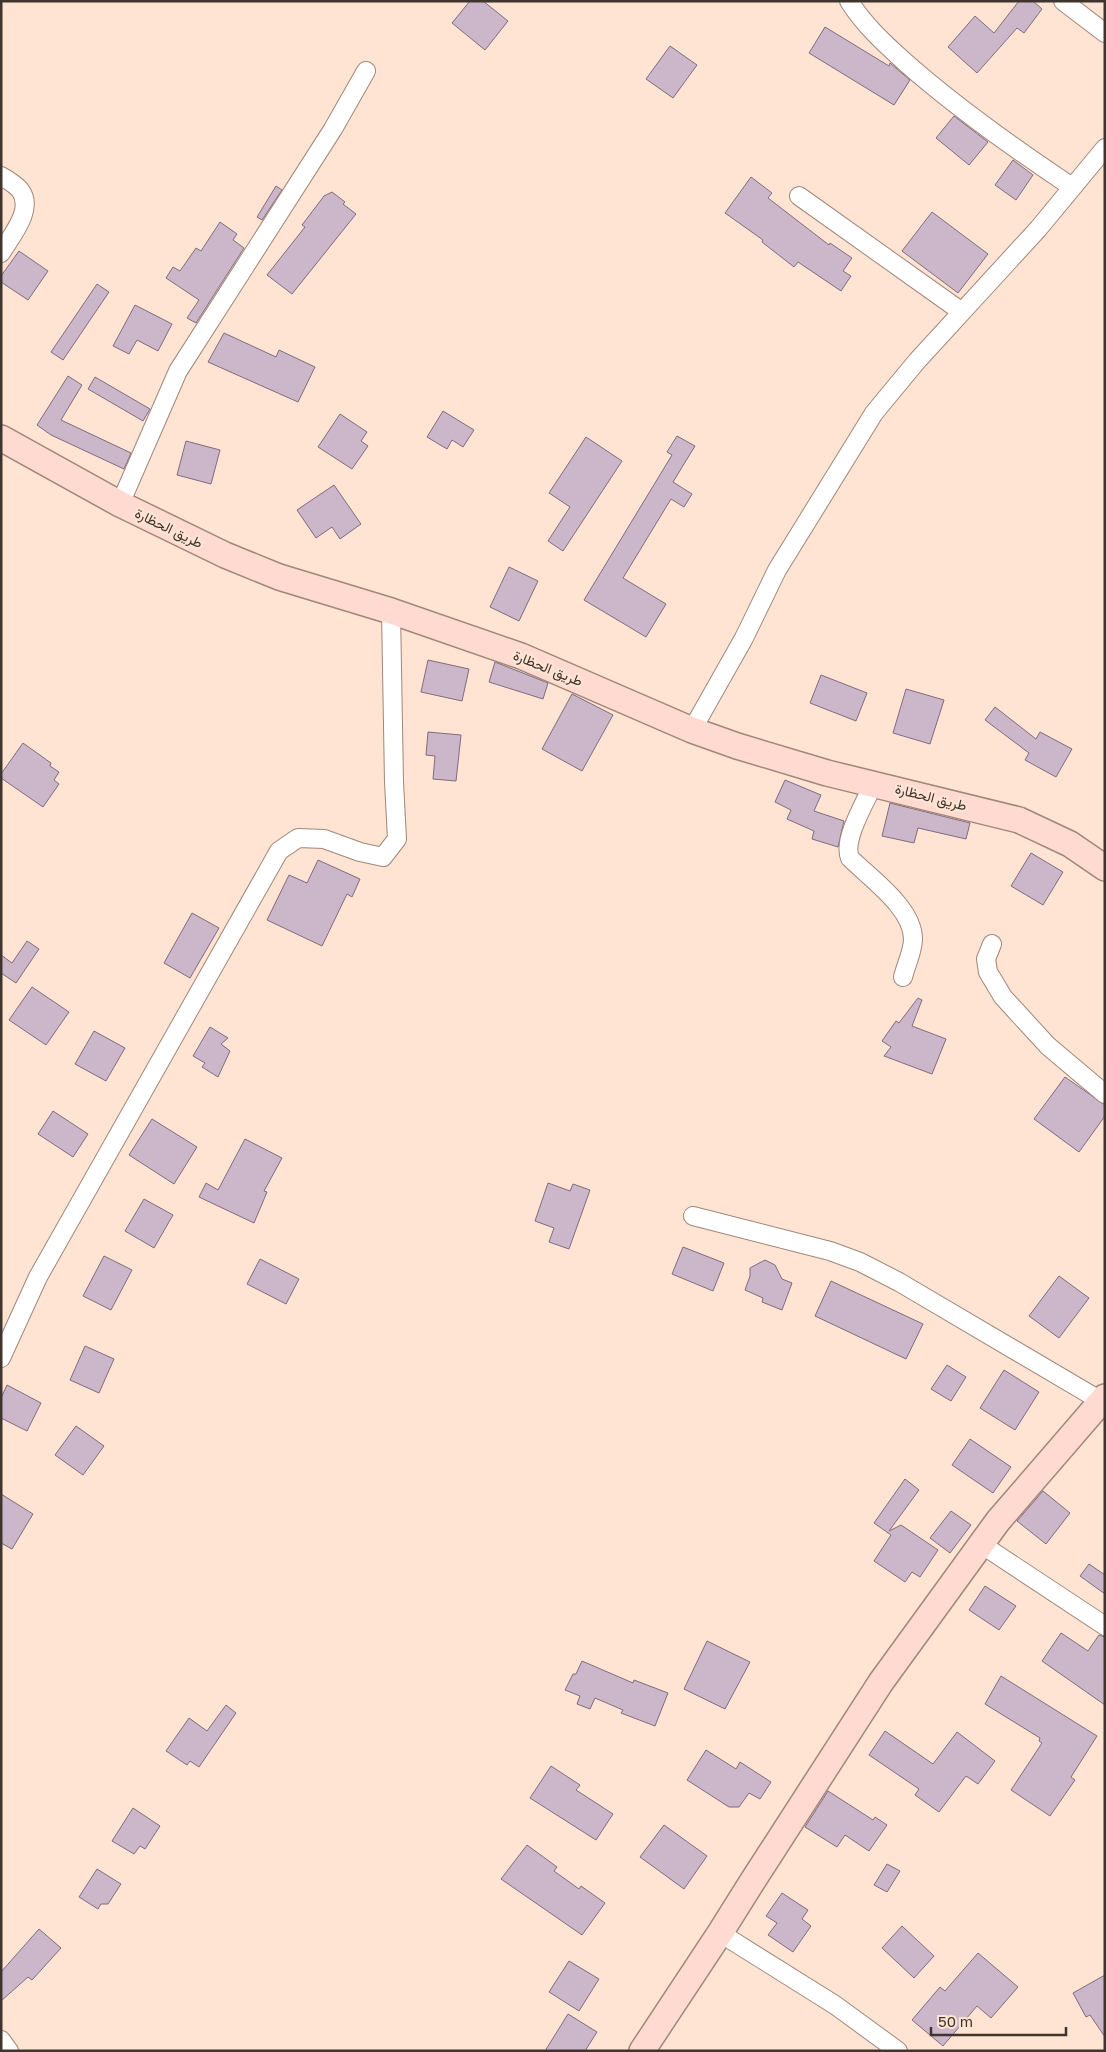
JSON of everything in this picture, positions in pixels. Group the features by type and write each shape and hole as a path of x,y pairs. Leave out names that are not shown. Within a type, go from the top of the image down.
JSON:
{"street":[{"path":"849,1 867,25 928,83 1000,139 1072,187"},
{"path":"1063,1 1105,33"},
{"path":"120,504 178,371 333,129 366,71"},
{"path":"692,730 744,638 777,570 874,413 917,361 1038,230 1105,148"},
{"path":"1,176 22,192 26,206 21,220 1,253"},
{"path":"799,196 962,312"},
{"name":"طريق الحظارة","path":"1,438 120,504 225,555 279,577 391,611 522,656 692,730 782,761 1019,820 1054,835 1105,868"},
{"path":"1,1358 38,1277 279,851 298,838 324,839 360,852 383,857 397,839 391,611"},
{"path":"874,783 849,839 848,853 850,858 902,909 909,921 913,940 902,976"},
{"path":"992,944 986,959 988,972 1003,997 1048,1046 1105,1094"},
{"path":"642,2051 881,1682 981,1544 1014,1502 1103,1399 899,1282 860,1262 830,1251 693,1216"},
{"path":"981,1544 1105,1626"},
{"path":"720,1933 836,2005 898,2051"},
{"path":"1,2040 8,2051"}],"building":[{"path":"470,1 483,1 508,21 485,50 452,23"},
{"path":"1019,1 1033,1 1042,9 1024,33 1017,28 977,73 948,47 975,16 994,33"},
{"path":"825,27 889,66 890,63 910,80 894,105 809,53"},
{"path":"670,46 697,65 673,98 646,79"},
{"path":"954,116 988,142 969,165 936,138"},
{"path":"1013,160 1033,175 1016,200 995,185"},
{"path":"751,177 772,193 768,198 829,245 830,243 852,258 843,271 851,276 841,291 798,262 794,267 762,242 763,240 725,213"},
{"path":"276,186 282,190 262,220 257,217"},
{"path":"332,192 356,214 292,294 267,275 305,227 302,225 324,196"},
{"path":"932,212 988,254 958,293 902,251"},
{"path":"220,222 237,234 233,240 244,248 196,323 187,318 199,300 166,278 173,267 180,271 196,248 201,251"},
{"path":"19,251 48,271 28,300 1,282 1,276"},
{"path":"97,284 109,292 63,360 51,352"},
{"path":"135,305 172,324 158,351 137,340 129,354 113,346"},
{"path":"224,333 276,357 279,350 315,367 298,402 208,362"},
{"path":"68,376 82,385 61,420 131,453 124,469 51,435 37,425"},
{"path":"95,377 150,409 143,421 88,389"},
{"path":"443,411 474,430 463,447 452,440 447,449 427,437"},
{"path":"340,414 367,432 361,441 368,446 352,469 318,447"},
{"path":"677,436 695,446 673,482 692,494 684,507 671,499 623,578 666,604 646,637 584,600 672,455 667,452"},
{"path":"586,437 622,461 563,551 548,541 570,507 549,493"},
{"path":"186,441 220,450 211,484 177,475"},
{"path":"334,485 361,524 340,539 332,527 316,538 297,510"},
{"path":"509,567 538,581 519,621 490,607"},
{"path":"428,660 469,669 462,701 421,692"},
{"path":"495,662 548,683 543,699 489,682"},
{"path":"821,675 867,693 856,721 810,703"},
{"path":"906,689 944,700 930,744 893,733"},
{"path":"572,694 613,715 582,771 542,749"},
{"path":"995,707 1036,739 1040,732 1072,749 1056,777 1025,760 1029,753 985,720"},
{"path":"428,732 461,735 456,781 433,779 435,756 426,755"},
{"path":"23,743 51,763 50,766 59,772 54,780 59,784 43,807 1,778 1,774"},
{"path":"785,780 821,795 814,811 844,821 838,847 812,839 814,831 787,819 791,810 775,802"},
{"path":"890,803 970,823 966,839 918,828 914,843 882,836"},
{"path":"1031,853 1063,872 1043,905 1011,886"},
{"path":"318,860 360,879 352,897 347,894 322,946 267,920 289,875 307,883"},
{"path":"192,913 219,928 190,978 164,963"},
{"path":"27,941 39,949 16,983 1,973 1,955 12,963"},
{"path":"32,987 69,1012 46,1045 9,1020"},
{"path":"918,998 922,1000 912,1026 946,1039 932,1074 884,1056 891,1047 882,1041 896,1021 899,1023"},
{"path":"210,1027 228,1038 221,1044 230,1051 218,1077 202,1067 205,1063 193,1056"},
{"path":"94,1031 125,1048 106,1081 75,1064"},
{"path":"1065,1077 1105,1105 1105,1116 1079,1152 1034,1119"},
{"path":"53,1111 88,1134 73,1157 38,1134"},
{"path":"152,1119 197,1147 174,1184 129,1155"},
{"path":"245,1139 282,1158 264,1191 267,1192 254,1223 199,1197 206,1183 218,1190"},
{"path":"548,1183 570,1191 573,1184 590,1190 569,1249 549,1242 554,1228 535,1221"},
{"path":"144,1199 173,1215 154,1248 125,1231"},
{"path":"683,1247 724,1263 713,1291 672,1274"},
{"path":"104,1256 132,1270 111,1310 83,1296"},
{"path":"260,1259 299,1279 286,1304 247,1284"},
{"path":"765,1260 775,1265 782,1279 792,1283 782,1310 762,1302 763,1298 745,1290 750,1276 750,1268"},
{"path":"1059,1276 1089,1298 1059,1338 1029,1316"},
{"path":"831,1281 923,1324 906,1359 815,1316"},
{"path":"85,1346 114,1359 99,1393 70,1380"},
{"path":"947,1365 966,1377 951,1401 931,1389"},
{"path":"1004,1370 1039,1392 1015,1430 980,1408"},
{"path":"7,1385 41,1403 27,1431 1,1418 1,1398"},
{"path":"76,1426 104,1446 83,1475 55,1455"},
{"path":"970,1439 1011,1467 993,1493 952,1465"},
{"path":"905,1479 919,1490 889,1531 901,1525 938,1550 920,1577 912,1572 905,1582 874,1561 891,1535 874,1523"},
{"path":"1043,1491 1070,1513 1046,1544 1017,1521"},
{"path":"1,1494 33,1514 12,1549 1,1543"},
{"path":"951,1511 971,1525 950,1553 930,1538"},
{"path":"1089,1564 1105,1575 1105,1594 1080,1576"},
{"path":"985,1586 1016,1606 999,1630 969,1610"},
{"path":"1061,1633 1088,1651 1099,1635 1105,1637 1105,1705 1042,1661"},
{"path":"707,1641 750,1662 725,1709 684,1689"},
{"path":"582,1661 633,1683 634,1680 668,1693 655,1726 621,1713 623,1710 595,1698 590,1709 577,1704 580,1696 565,1690"},
{"path":"1001,1676 1097,1736 1071,1777 1075,1780 1050,1816 1011,1790 1042,1743 1039,1741 1040,1738 985,1704"},
{"path":"226,1705 236,1713 199,1767 190,1761 187,1765 166,1751 189,1718 207,1731"},
{"path":"885,1731 933,1764 957,1732 995,1761 978,1784 966,1776 939,1812 915,1795 919,1789 869,1755"},
{"path":"706,1750 736,1769 740,1762 771,1782 760,1799 749,1793 739,1807 729,1807 687,1780"},
{"path":"551,1766 580,1785 576,1790 613,1814 596,1840 530,1798"},
{"path":"828,1791 873,1820 875,1817 887,1825 869,1851 845,1835 837,1847 805,1827"},
{"path":"133,1808 160,1826 145,1849 140,1846 134,1854 112,1841"},
{"path":"664,1825 707,1856 684,1889 640,1857"},
{"path":"527,1845 557,1867 554,1871 579,1889 581,1886 605,1903 582,1935 501,1879"},
{"path":"887,1864 900,1871 887,1892 874,1885"},
{"path":"97,1869 121,1884 108,1904 101,1904 98,1909 79,1897"},
{"path":"782,1893 808,1910 802,1919 811,1926 793,1952 768,1935 777,1923 766,1916"},
{"path":"902,1926 934,1956 914,1978 882,1948"},
{"path":"39,1929 61,1948 32,1980 28,1977 1,2001 1,1972"},
{"path":"978,1953 1018,1987 991,2018 977,2006 943,2046 912,2020 940,1987 945,1991"},
{"path":"569,1961 599,1979 579,2011 549,1992"},
{"path":"1105,1975 1105,2037 1090,2015 1086,2017 1073,1993"},
{"path":"568,2014 597,2032 585,2051 545,2051"}]}
